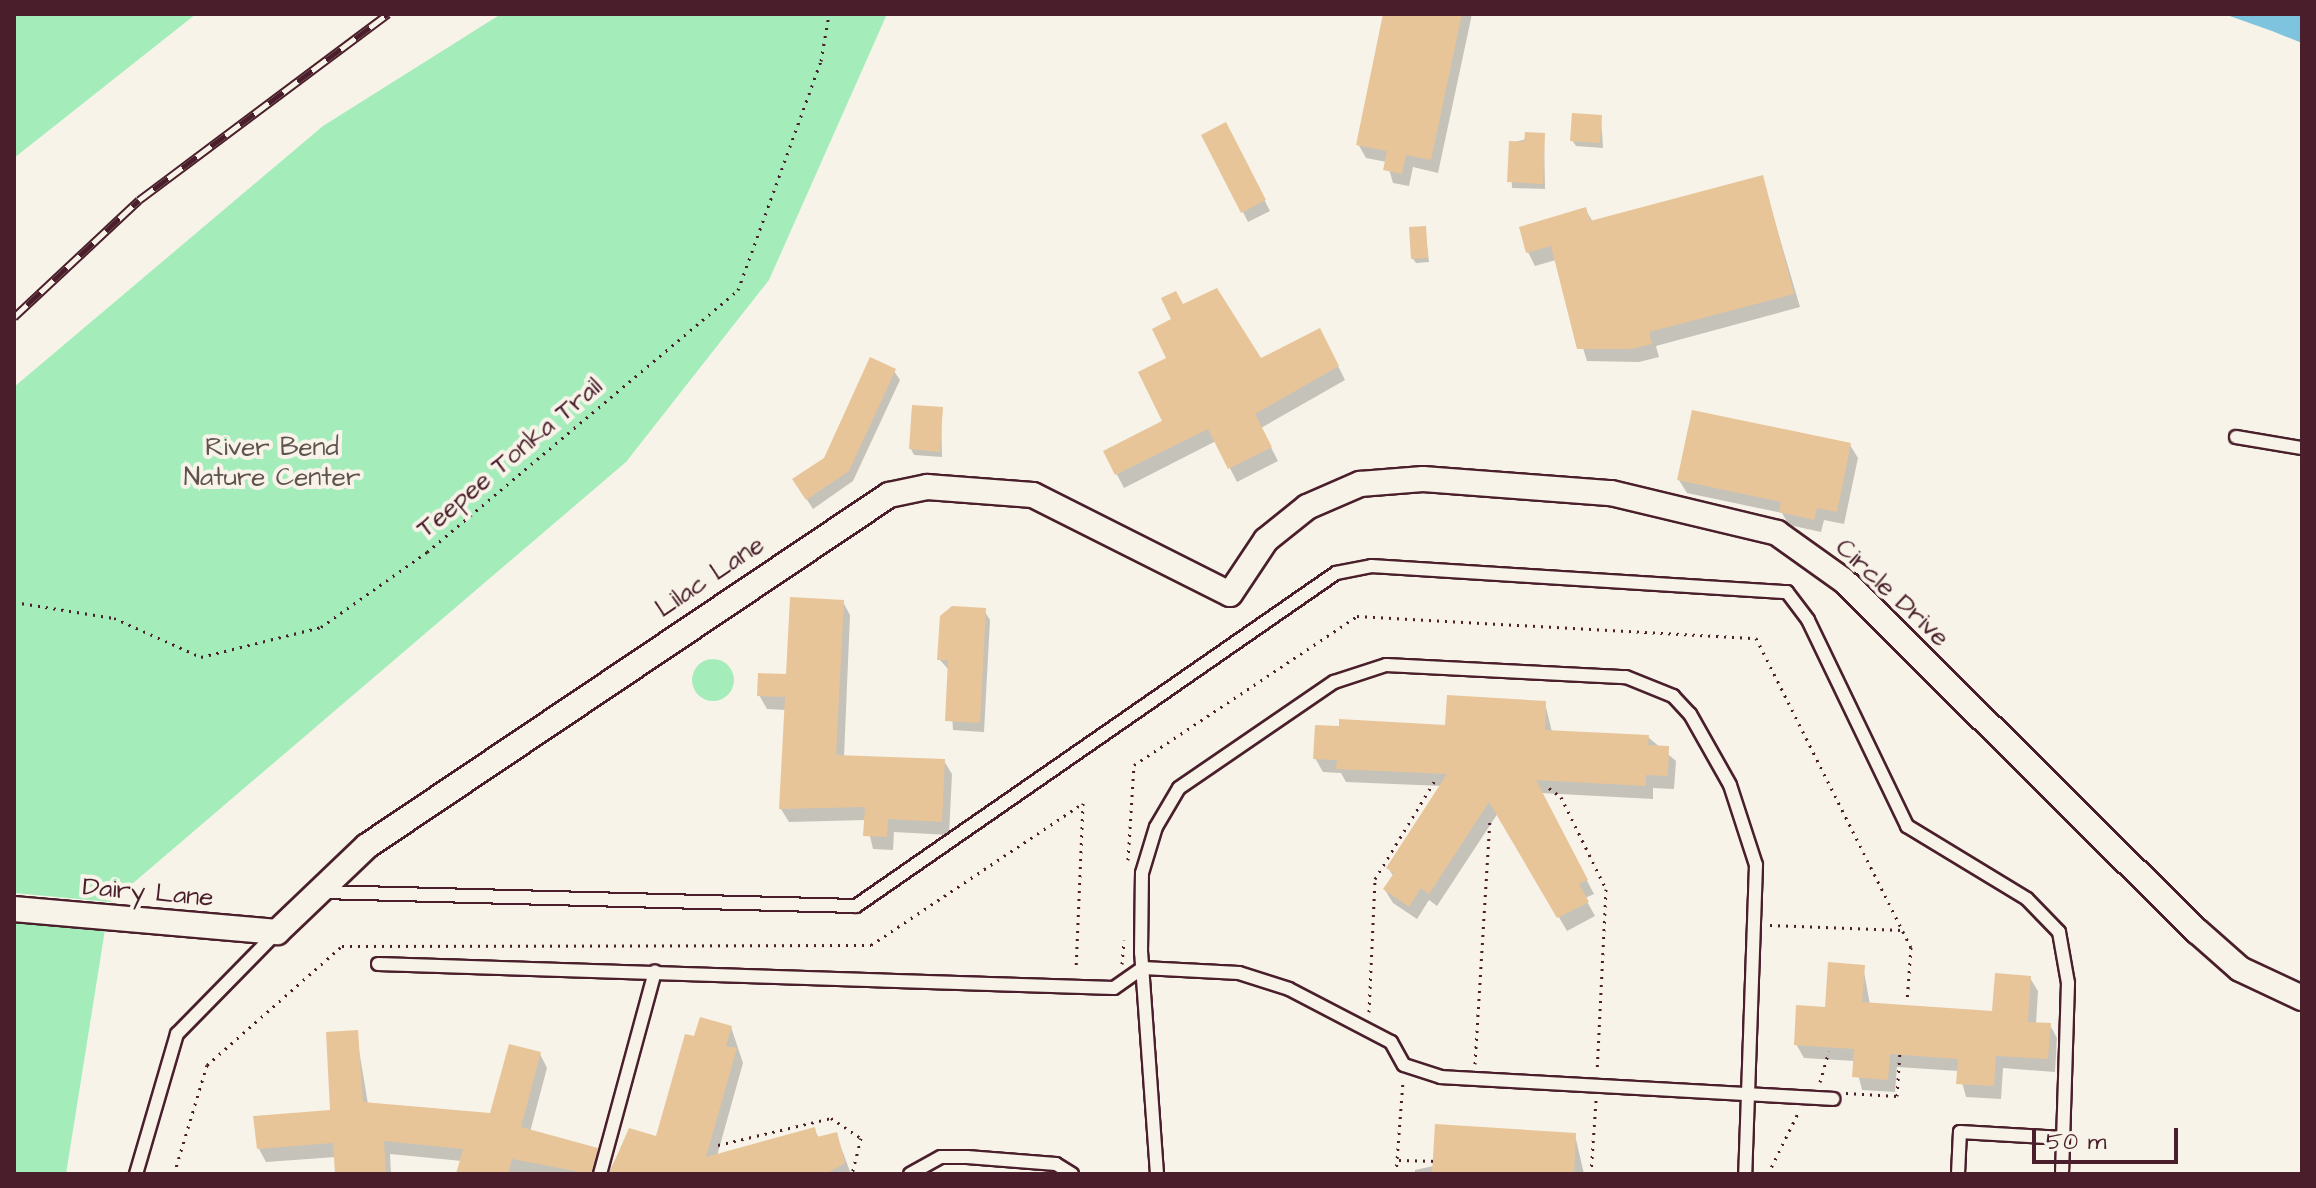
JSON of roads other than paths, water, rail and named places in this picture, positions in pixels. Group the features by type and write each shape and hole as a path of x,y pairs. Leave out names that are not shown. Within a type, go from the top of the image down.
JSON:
{"street":[{"name":"Circle Drive","path":"1230,594 1266,540 1307,507 1360,484 1436,480 1611,493 1777,533 1843,580 2197,931 2240,969 2302,998"},
{"name":"Lilac Lane","path":"277,932 367,846 889,495 927,487 1033,495 1230,594"},
{"name":"Dairy Lane","path":"14,909 277,932"}],"lane":[{"path":"2236,437 2302,448"},
{"path":"318,892 856,906 1336,573 1371,566 1787,592 1907,826 2027,899 2059,932 2068,983 2062,1174"},
{"path":"1157,1174 1143,968 1142,873 1179,788 1334,682 1386,665 1626,677 1673,696 1704,736 1749,833 1758,925 1743,1099 1745,1174"},
{"path":"136,1174 177,1034 277,932"},
{"path":"378,964 1121,987 1143,968 1239,973 1289,989 1391,1042 1404,1065 1475,1078 1597,1084 1743,1099 1812,1093 1833,1099"},
{"path":"600,1174 655,971"},
{"path":"1958,1174 1960,1132 2063,1138"},
{"path":"910,1174 941,1157 967,1157 1056,1164 1072,1174"}],"water":[{"path":"2224,14 2302,14 2302,43 2272,31"}],"railway":[{"path":"14,317 139,200 388,14"}],"park label":[{"name":"River Bend Nature Center","path":"272,463"}]}
